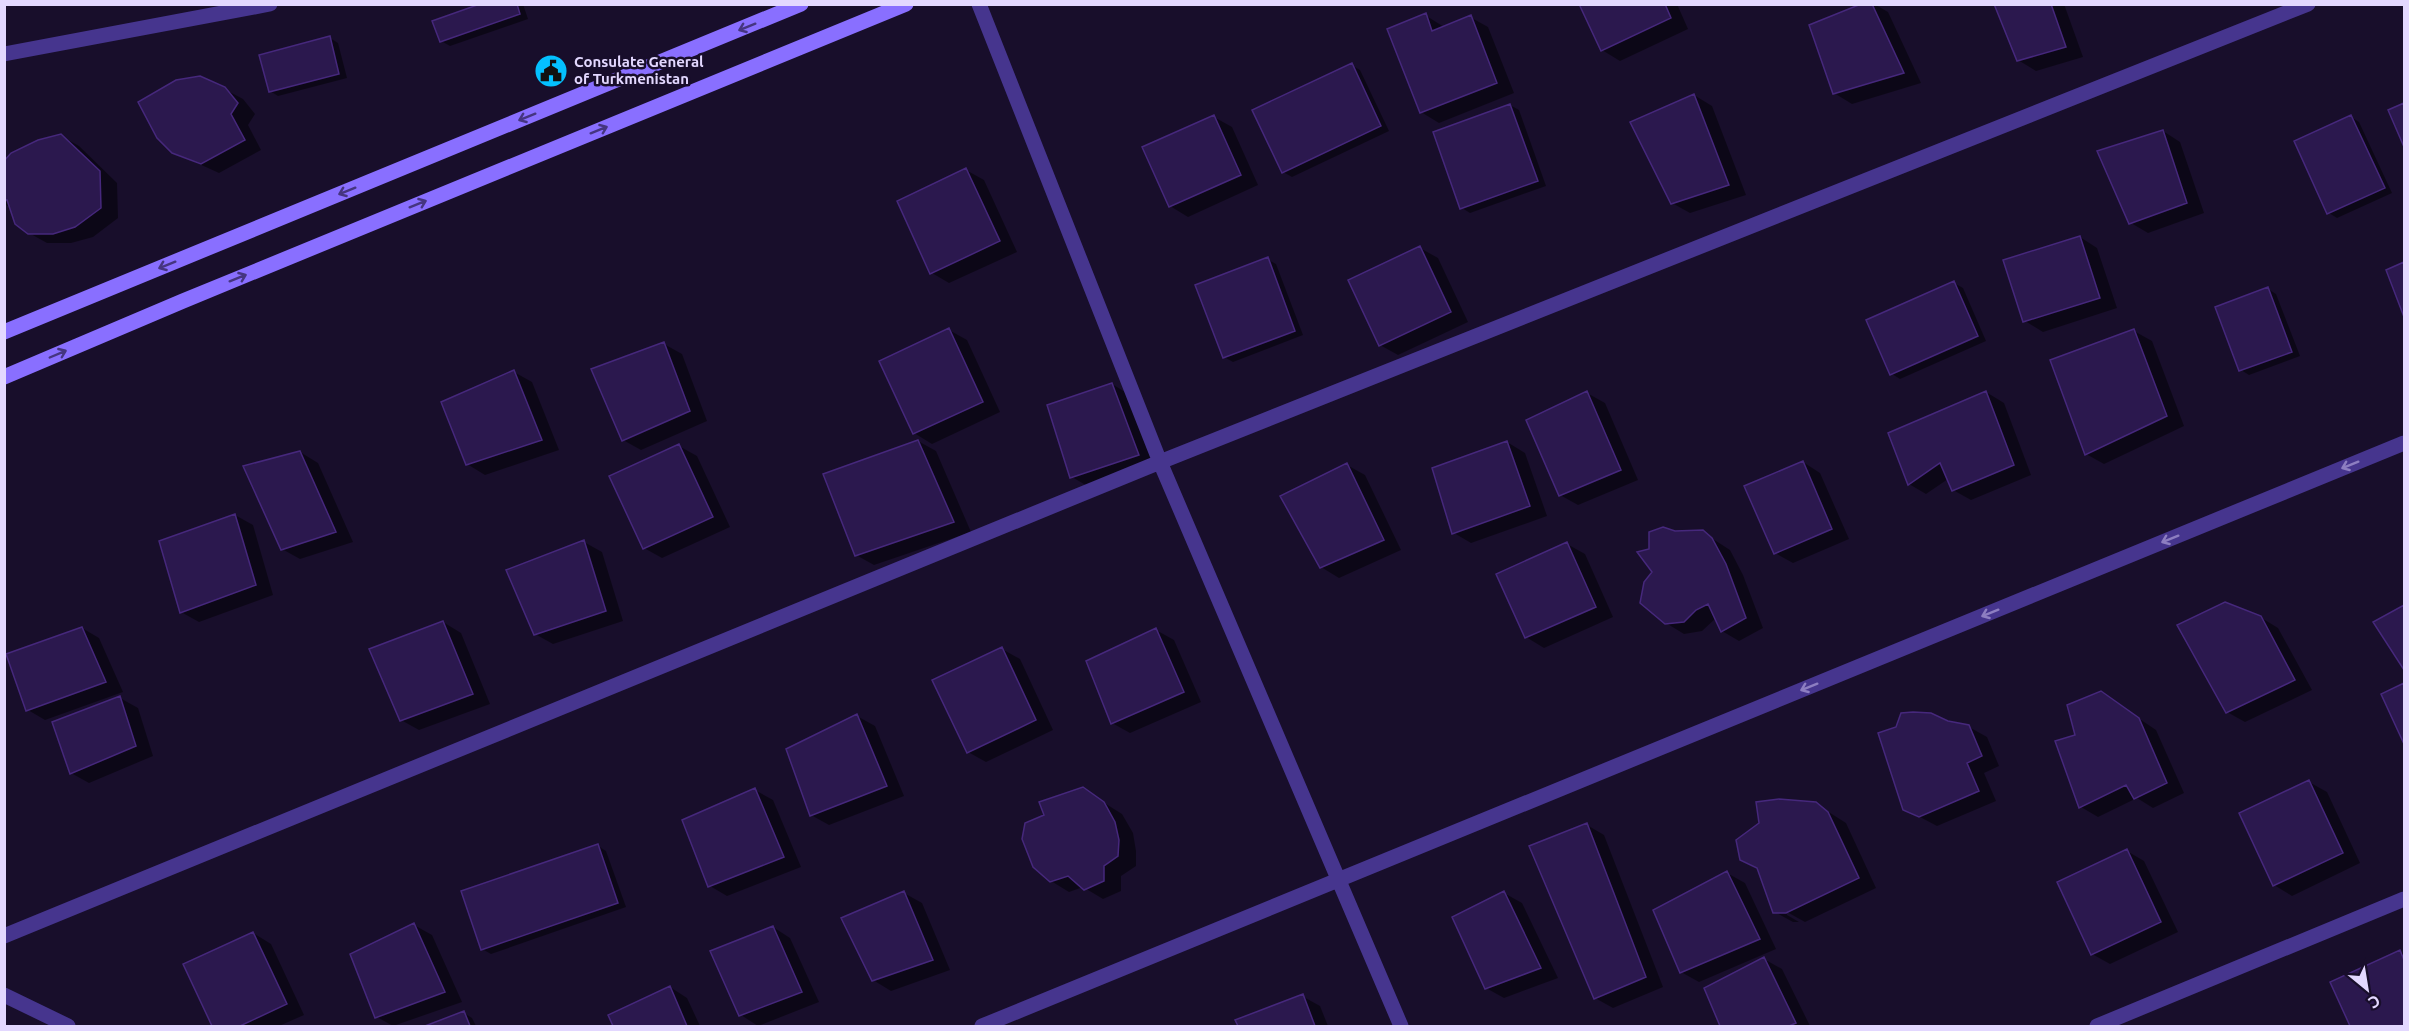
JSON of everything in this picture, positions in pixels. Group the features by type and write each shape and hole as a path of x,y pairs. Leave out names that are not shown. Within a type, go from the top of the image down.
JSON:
{"street":[{"path":"4,54 270,4"},
{"path":"4,332 801,4"},
{"path":"4,377 183,301 906,4"},
{"path":"979,4 1160,462 1341,880 1401,1026"},
{"path":"4,936 1160,462 2308,4"},
{"path":"981,1026 2404,443"},
{"path":"2097,1026 2404,899"},
{"path":"4,995 68,1026"}],"building":[{"path":"480,4 517,4 520,14 440,42 432,21"},
{"path":"1579,4 1665,4 1671,18 1601,51"},
{"path":"1861,4 1872,4 1904,73 1833,94 1809,25"},
{"path":"1994,4 2051,4 2066,47 2017,61"},
{"path":"1426,13 1432,31 1471,15 1497,83 1420,113 1387,29"},
{"path":"330,36 339,74 269,92 259,55"},
{"path":"1352,63 1381,126 1282,173 1252,110"},
{"path":"200,76 225,87 238,103 231,114 245,140 201,164 172,153 157,138 138,102 176,80"},
{"path":"1694,94 1729,185 1671,204 1630,122"},
{"path":"2404,103 2404,147 2388,110"},
{"path":"1510,104 1538,181 1460,209 1433,132"},
{"path":"1214,115 1241,175 1169,207 1142,147"},
{"path":"2351,115 2385,188 2327,214 2294,141"},
{"path":"2163,130 2187,203 2129,224 2097,151"},
{"path":"61,134 100,171 101,208 75,227 53,234 28,234 15,224 7,200 4,200 4,161 11,153 38,140"},
{"path":"966,168 1000,241 930,274 897,201"},
{"path":"2080,236 2100,298 2023,322 2003,260"},
{"path":"1420,246 1451,312 1379,346 1348,280"},
{"path":"1268,257 1295,331 1223,358 1195,285"},
{"path":"2404,262 2404,317 2386,270"},
{"path":"1954,281 1978,336 1890,375 1866,320"},
{"path":"2268,287 2292,352 2239,371 2215,307"},
{"path":"949,328 983,402 913,434 879,361"},
{"path":"2134,329 2167,416 2085,455 2050,360"},
{"path":"664,342 690,411 622,441 591,369"},
{"path":"514,370 542,440 466,465 441,402"},
{"path":"1112,383 1139,455 1070,478 1047,405"},
{"path":"1587,391 1621,470 1559,496 1526,420"},
{"path":"1986,391 2014,465 1952,491 1940,463 1908,485 1888,433"},
{"path":"918,440 954,522 855,556 823,474"},
{"path":"1507,441 1530,506 1452,534 1432,468"},
{"path":"679,444 713,517 643,549 609,476"},
{"path":"300,451 336,532 281,550 243,466"},
{"path":"1803,461 1832,529 1774,554 1744,486"},
{"path":"1347,463 1384,540 1320,568 1280,496"},
{"path":"235,514 256,585 180,613 159,541"},
{"path":"1663,527 1675,531 1703,530 1712,538 1726,564 1746,618 1721,632 1708,604 1696,610 1684,622 1665,624 1640,603 1644,582 1652,572 1637,552 1649,549 1649,532"},
{"path":"584,540 606,611 534,635 506,570"},
{"path":"1567,542 1596,607 1525,638 1496,574"},
{"path":"2225,602 2261,616 2295,680 2226,713 2177,625"},
{"path":"2404,605 2404,670 2373,622"},
{"path":"443,621 473,694 400,721 369,649"},
{"path":"82,627 106,682 26,711 6,654"},
{"path":"1156,628 1184,692 1111,724 1086,661"},
{"path":"1002,647 1036,720 967,753 932,680"},
{"path":"2404,683 2404,744 2381,694"},
{"path":"2101,691 2139,718 2167,783 2134,799 2126,785 2079,808 2055,741 2075,735 2067,705"},
{"path":"120,696 136,746 70,774 52,722"},
{"path":"1901,713 1931,713 1948,721 1969,725 1982,756 1967,763 1979,791 1919,817 1903,810 1878,733 1896,727"},
{"path":"857,714 887,786 810,816 786,749"},
{"path":"2309,780 2343,853 2273,886 2239,813"},
{"path":"1083,787 1104,802 1115,822 1119,840 1118,856 1104,866 1104,881 1084,890 1068,876 1050,882 1033,867 1022,839 1025,823 1044,815 1039,802"},
{"path":"755,788 784,857 708,887 682,820"},
{"path":"1779,799 1816,802 1828,812 1859,878 1786,913 1773,913 1757,868 1740,860 1736,840 1759,823 1756,802"},
{"path":"1587,823 1646,977 1594,999 1529,846"},
{"path":"598,844 618,903 481,950 461,891"},
{"path":"2127,849 2161,922 2091,955 2057,882"},
{"path":"1727,871 1760,939 1680,973 1653,910"},
{"path":"904,891 933,960 872,981 841,918"},
{"path":"1504,891 1541,968 1485,989 1452,917"},
{"path":"414,923 445,992 375,1018 350,954"},
{"path":"773,926 802,992 739,1016 710,951"},
{"path":"253,932 287,1004 240,1026 212,1026 183,964"},
{"path":"2400,950 2404,960 2404,1026 2350,1026 2330,982"},
{"path":"1764,957 1796,1023 1789,1026 1720,1026 1704,988"},
{"path":"670,986 687,1026 613,1026 608,1015"},
{"path":"1303,994 1315,1026 1238,1026 1235,1020"},
{"path":"464,1011 470,1026 425,1026"}],"place":[{"name":"Consulate General of Turkmenistan","path":"551,71"}]}
